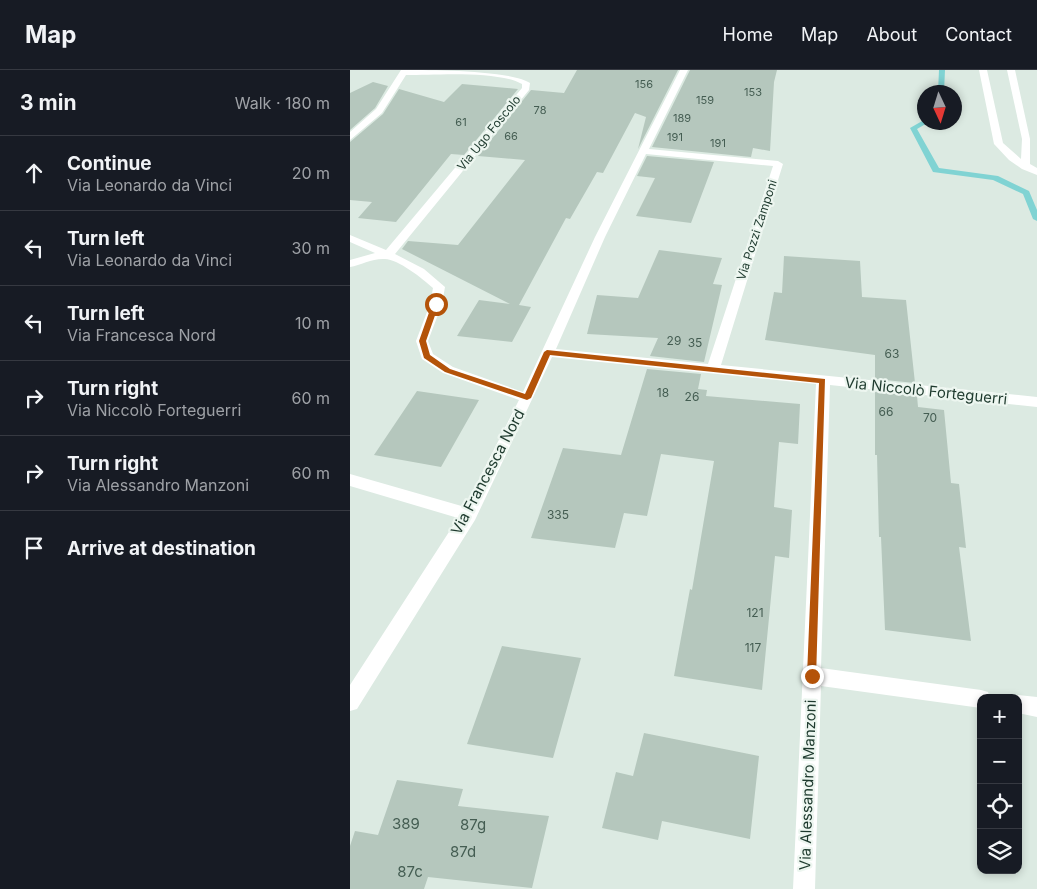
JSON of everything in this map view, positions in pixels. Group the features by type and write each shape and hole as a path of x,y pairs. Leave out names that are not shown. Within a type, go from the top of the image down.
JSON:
{"street":[{"name":"Via Francesca Nord","path":"350,702 469,516 527,398 600,237 684,70"},
{"path":"983,70 999,144 1005,152 1025,167 1037,172"},
{"path":"1011,70 1026,139 1025,167"},
{"path":"350,137 380,111 404,71"},
{"name":"Via Ugo Foscolo","path":"388,255 526,88 526,83 522,78 505,75 404,71"},
{"path":"350,128 362,126"},
{"name":"Via Pozzi Zamponi","path":"642,151 778,164 713,370"},
{"path":"350,238 388,255 432,279 439,288 436,304 422,341 427,356 448,370 527,398"},
{"path":"350,264 372,256 388,255"},
{"name":"Via Niccolò Forteguerri","path":"547,352 1037,402"},
{"name":"Via Alessandro Manzoni","path":"804,889 823,381"},
{"path":"350,480 469,516"},
{"path":"812,676 977,698"},
{"path":"1022,705 1037,707"}],"building":[{"path":"577,70 678,70 638,149 646,117 635,113 603,173 597,172 570,219 566,218 519,305 531,307 512,342 457,336 479,300 510,304 402,249 408,241 458,245 525,160 478,156 531,90 564,93"},
{"path":"690,70 777,70 774,82 770,151 753,148 751,157 652,147"},
{"path":"373,82 388,86 375,108 350,130 350,93"},
{"path":"462,84 518,89 464,155 451,154 396,222 358,218 372,202 350,200 350,142 383,114 399,89 444,102"},
{"path":"647,156 714,162 691,223 636,216 655,178 637,176"},
{"path":"659,250 722,258 713,284 722,285 704,362 650,356 658,338 587,334 597,295 638,298"},
{"path":"784,256 860,261 862,297 906,300 915,383 875,379 875,355 765,340 774,292 782,293"},
{"path":"647,369 701,374 698,389 707,390 706,396 800,404 798,444 779,442 774,507 792,510 789,558 775,556 762,690 674,676 690,589 692,590 714,461 661,454 647,516 624,513 615,548 531,538 563,448 621,455"},
{"path":"417,391 479,400 441,467 374,455"},
{"path":"875,392 917,396 918,407 944,410 951,483 959,484 966,548 959,547 971,641 885,630 881,537 879,537 877,455 875,455"},
{"path":"502,646 581,658 553,758 467,744"},
{"path":"644,733 759,756 750,839 662,821 658,840 602,828 616,772 633,776"},
{"path":"397,780 463,789 458,806 549,816 532,888 428,877 424,889 350,889 350,846 355,831 378,835"}],"waterway":[{"path":"941,85 942,70"},
{"path":"917,126 913,128 936,170 995,178 1026,193 1037,219"}],"route":[{"path":"436,304 422,341 427,356 448,370 509,390 527,398 547,352 823,381 812,676"}]}
